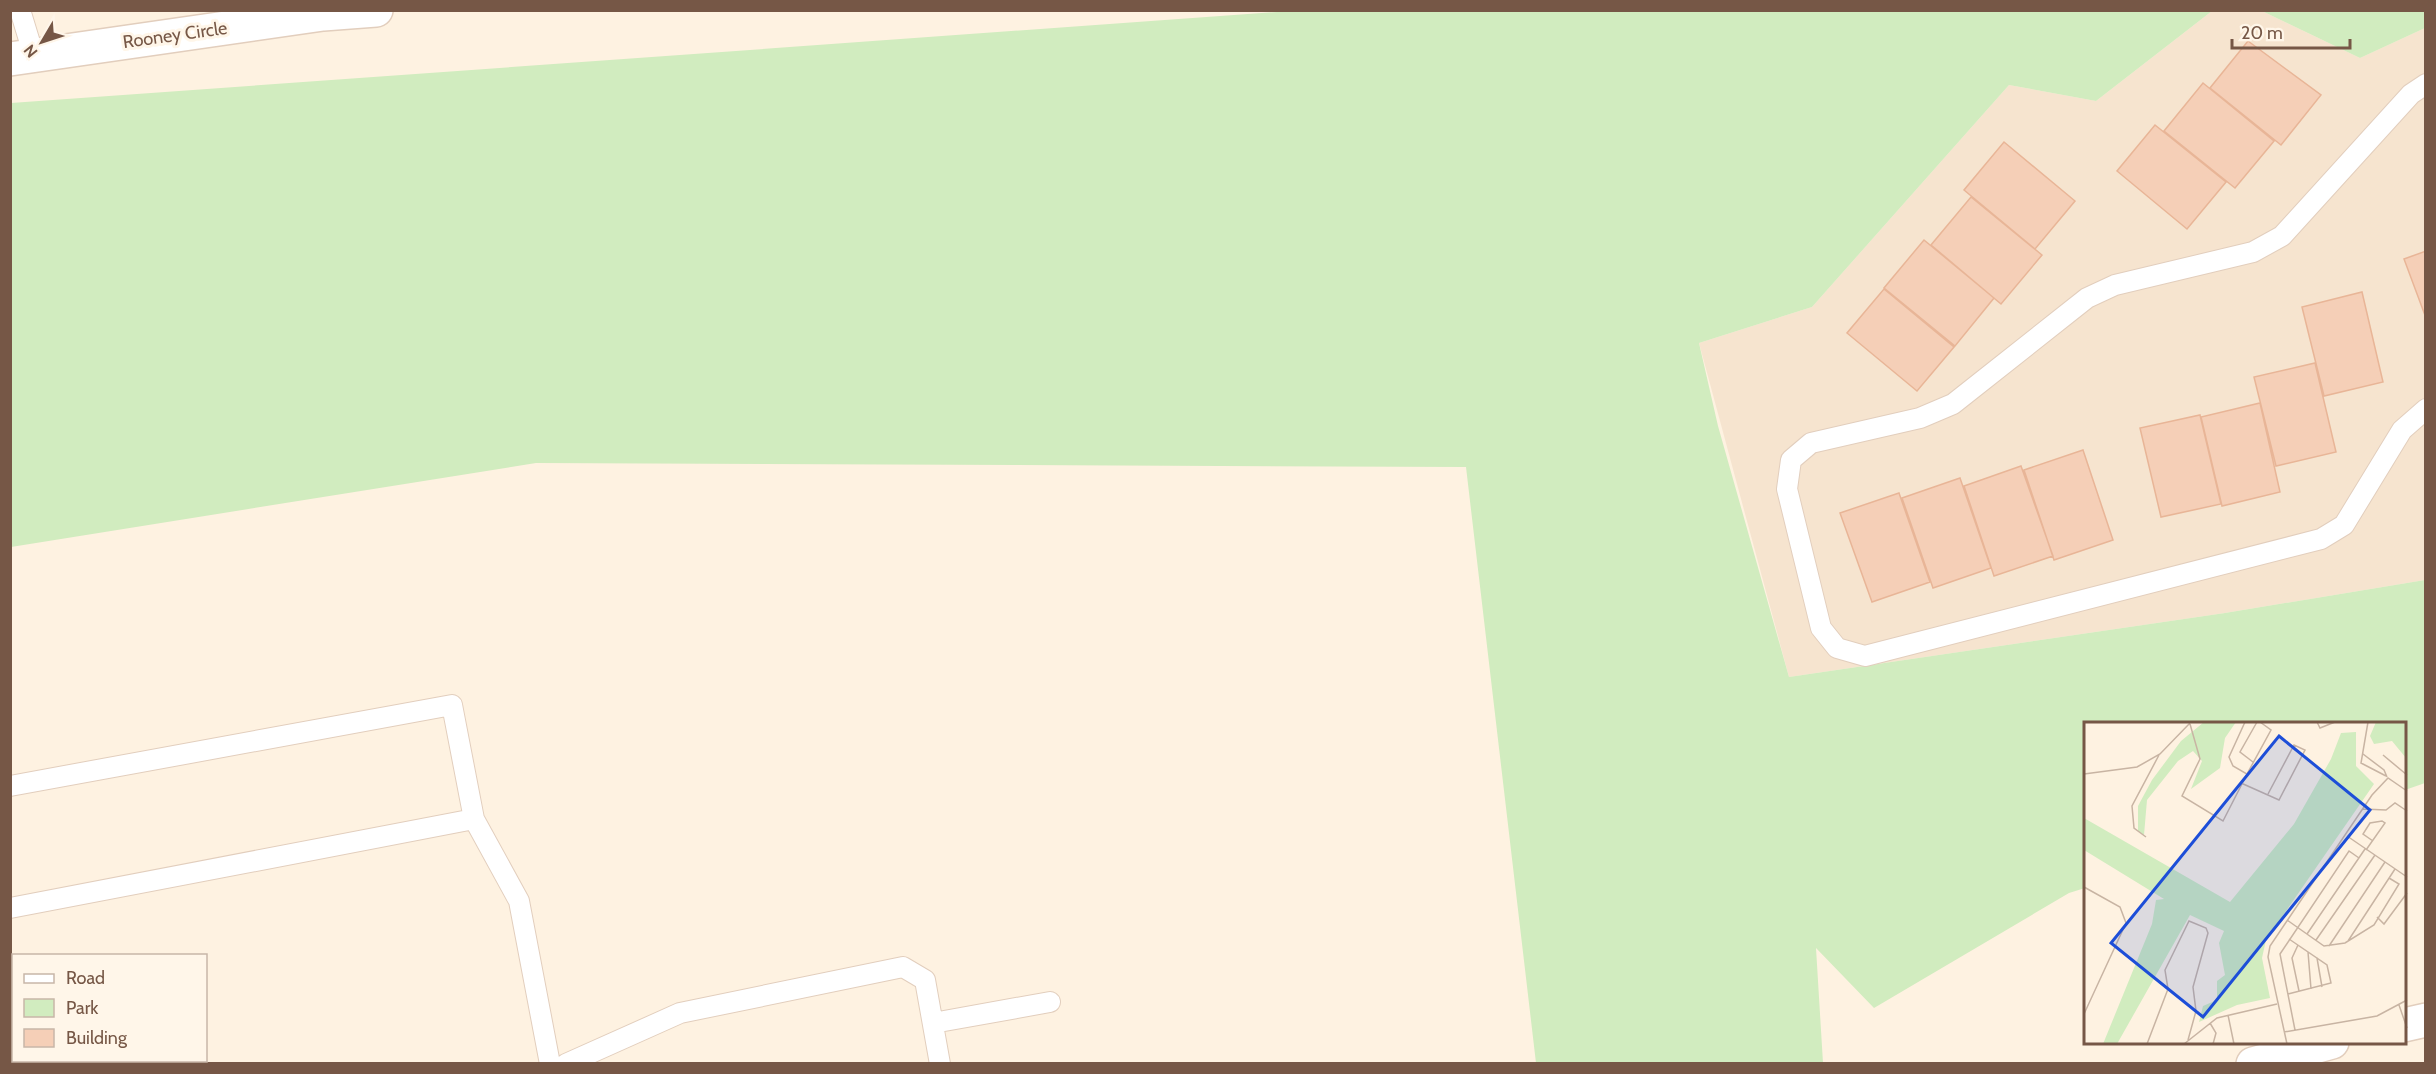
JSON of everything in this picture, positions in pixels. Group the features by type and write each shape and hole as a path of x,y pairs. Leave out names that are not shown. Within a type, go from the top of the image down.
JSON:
{"street":[{"name":"Rooney Circle","path":"22,58 322,12 376,10"},
{"path":"2406,1025 2426,1020"},
{"path":"2253,1064 2325,1044"}],"lane":[{"path":"20,10 22,58"},
{"path":"2426,84 2411,94 2282,236 2253,252 2115,285 2087,298 1953,404 1920,418 1811,443 1791,460 1787,489 1821,627 1837,648 1865,656 2321,539 2344,525 2402,430 2426,409"},
{"path":"10,786 452,705 474,819 519,901 550,1064"},
{"path":"10,908 474,819"},
{"path":"566,1064 680,1013 903,968 926,980 940,1064"},
{"path":"933,1023 1050,1002"}],"shaded area":[{"path":"2212,11 2262,11 2360,58 2425,28 2425,580 2225,613 1789,677 1699,343 1812,307 2009,85 2096,101"}],"green space":[{"path":"1291,11 2212,11 2096,101 2009,85 1812,307 1699,343 1718,426 1789,677 2225,613 2425,580 2425,783 2406,790 2406,722 2084,722 2084,888 2069,893 1874,1008 1816,948 1823,1063 1536,1063 1466,467 536,463 11,547 11,103"},
{"path":"2262,11 2425,11 2425,28 2360,58"}],"building":[{"path":"2248,41 2321,95 2281,145 2210,88"},
{"path":"2203,83 2274,141 2235,188 2164,131"},
{"path":"2155,125 2226,182 2187,229 2117,171"},
{"path":"2004,142 2075,201 2035,249 1964,190"},
{"path":"1971,197 2042,255 2001,304 1931,245"},
{"path":"1924,240 1994,298 1955,346 1884,288"},
{"path":"2426,251 2426,318 2404,259"},
{"path":"1884,289 1954,347 1917,391 1847,333"},
{"path":"2362,292 2383,382 2324,396 2302,307"},
{"path":"2315,363 2336,452 2276,466 2254,377"},
{"path":"2260,403 2280,492 2222,506 2201,417"},
{"path":"2200,415 2221,504 2161,517 2140,428"},
{"path":"2083,450 2113,540 2054,560 2024,470"},
{"path":"2021,466 2053,556 1994,576 1964,486"},
{"path":"1960,478 1991,568 1933,588 1902,498"},
{"path":"1899,493 1930,582 1872,602 1840,513"}]}
